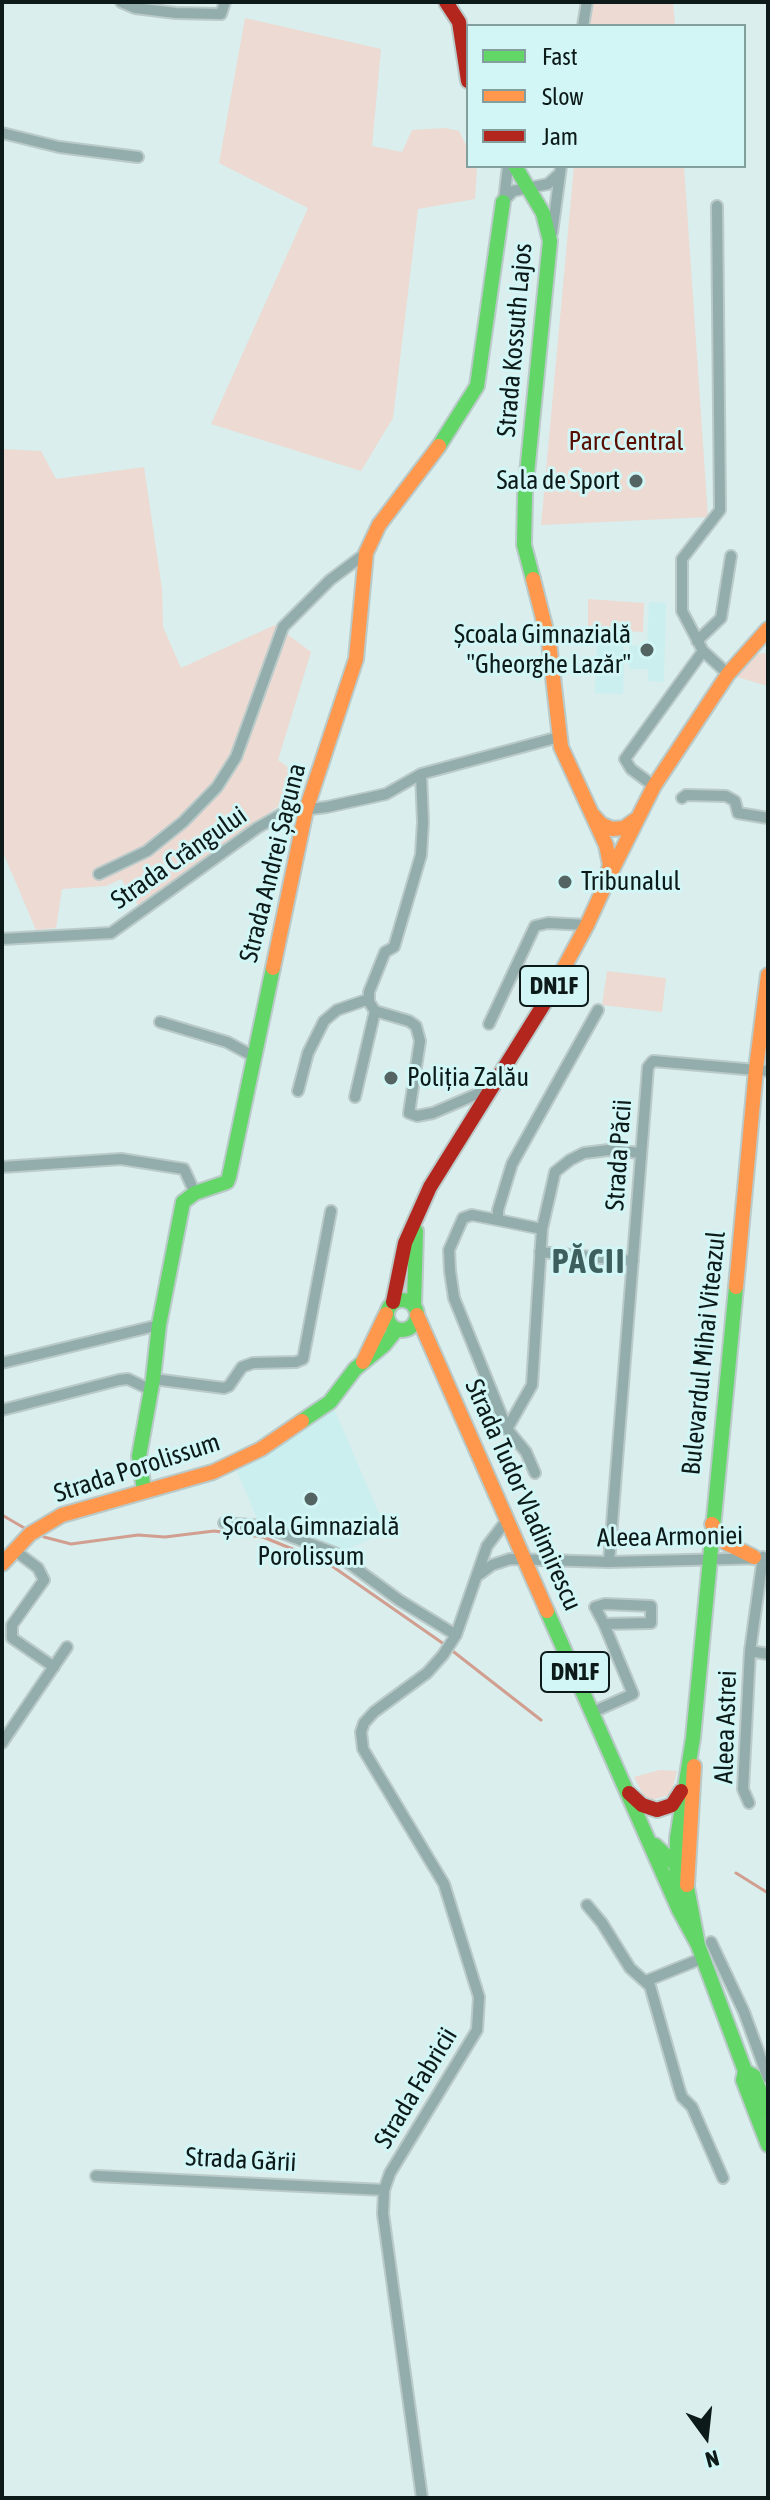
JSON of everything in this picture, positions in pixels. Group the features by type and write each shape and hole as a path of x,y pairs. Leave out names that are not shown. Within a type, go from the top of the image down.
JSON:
{"main road":[{"path":"446,2 459,22 466,68"},
{"name":"Strada Kossuth Lajos","path":"516,168 547,224 550,250 523,529 530,573 549,642 559,737 609,855 608,878"},
{"name":"Strada Andrei Șaguna","path":"195,1193 227,1182 229,1177 306,810 356,659 366,553 379,525 432,457 477,386 503,202"},
{"name":"Strada Tudor Vladimirescu","path":"390,1308 399,1260 420,1207 447,1156 531,1026 587,925 624,841 654,786 728,674 742,656 764,639 768,620"},
{"path":"586,806 597,820 612,829 624,828 635,820"},
{"path":"601,834 611,848 618,848 624,841"},
{"name":"Bulevardul Mihai Viteazul","path":"768,975 762,1070 708,1559 693,1738 694,1775 688,1851 688,1888 704,1949 745,2071 743,2080 768,2145"},
{"path":"144,1490 139,1456 159,1325 183,1202 195,1193"},
{"name":"Strada Tudor Vladimirescu","path":"420,1207 414,1251 416,1310 679,1910"},
{"path":"399,1330 411,1327 416,1310 407,1300 390,1308 389,1323 399,1330 432,1351"},
{"name":"Strada Porolissum","path":"2,1564 36,1530 62,1515 213,1472 261,1449 330,1402 362,1362 390,1308"},
{"name":"Strada Porolissum","path":"362,1362 399,1330"},
{"path":"712,1524 726,1543 762,1557"},
{"name":"Bulevardul Mihai Viteazul","path":"693,1738 672,1861 679,1910 704,1949"},
{"path":"628,1792 649,1809 664,1809 679,1798 683,1787"},
{"name":"Strada Tudor Vladimirescu","path":"647,1834 672,1861 688,1888"},
{"path":"672,1861 684,1858 688,1851"},
{"name":"Bulevardul Mihai Viteazul","path":"745,2071 754,2076 768,2112"}],"street":[{"path":"121,2 135,8 176,13 221,14 225,2"},
{"path":"583,24 587,2"},
{"path":"2,133 59,147 138,157"},
{"name":"Strada Andrei Șaguna","path":"503,202 508,168"},
{"path":"503,202 513,191 552,182 561,169"},
{"path":"550,250 561,169"},
{"path":"717,206 720,510 682,559 682,611 700,646 728,674"},
{"path":"99,874 147,851 183,822 217,787 236,757 283,627 330,580 366,553"},
{"path":"654,786 625,764 625,759 721,618 731,556"},
{"name":"Strada Crângului","path":"2,939 111,933 257,828 285,812 386,794 421,774 559,737"},
{"path":"355,1097 375,1011 369,992 385,952 394,947 421,855 421,774"},
{"path":"682,798 686,795 726,796 735,801 738,813 768,818"},
{"path":"489,1024 535,926 548,923 587,925"},
{"path":"298,1091 308,1053 324,1021 337,1010 369,999"},
{"path":"498,1220 512,1164 598,1010"},
{"path":"375,1011 416,1026 420,1041 409,1113 417,1116 433,1113 491,1088"},
{"path":"160,1022 227,1042 253,1056"},
{"name":"Strada Păcii","path":"609,1562 650,1062 762,1070"},
{"path":"507,1429 532,1385 542,1229 555,1172 584,1153 609,1150 641,1153"},
{"path":"2,1167 121,1159 184,1169 195,1193"},
{"path":"2,1410 128,1379 152,1384 224,1388 229,1386 242,1367 253,1363 296,1362 303,1359 331,1211"},
{"path":"535,1473 526,1452 507,1429 454,1298 449,1250 463,1218 472,1215 542,1229"},
{"path":"540,1252 633,1261"},
{"path":"2,1363 159,1325"},
{"name":"Strada Fabricii","path":"422,2498 383,2214 384,2190 390,2173 477,2030 479,1997 444,1884 363,1749 361,1732 374,1712 427,1673 443,1655 454,1638 492,1536 506,1521"},
{"path":"224,1523 263,1526 335,1553 454,1638"},
{"path":"14,1550 41,1570 44,1580 12,1625 11,1635 14,1641 54,1667"},
{"name":"Aleea Armoniei","path":"524,1559 609,1562 762,1557"},
{"name":"Aleea Astrei","path":"749,1803 743,1789 750,1651 762,1557"},
{"path":"476,1578 501,1561 524,1559"},
{"path":"593,1712 633,1694 595,1607 605,1604 651,1606 651,1623 604,1624"},
{"path":"2,1743 67,1647"},
{"name":"Aleea Astrei","path":"750,1651 768,1654"},
{"path":"587,1905 630,1968 650,1986 682,2097 692,2107 723,2178"},
{"path":"646,1981 704,1949 744,2012 768,2078"},
{"name":"Strada Gării","path":"96,2176 384,2190"}],"shaded area":[{"name":"Școala Gimnazială \"Gheorghe Lazăr\"","path":"649,602 666,603 664,682 648,681 648,669 629,669 629,663 624,662 623,694 595,693 597,635 620,635 619,644 623,645 624,654 629,654 629,645 647,646"},
{"name":"Școala Gimnazială Porolissum","path":"333,1406 387,1532 338,1553 261,1528 237,1471 301,1432"}],"green space":[{"path":"589,2 673,2 675,24 587,24"},
{"path":"245,18 381,49 372,146 402,152 412,130 445,128 459,131 466,145 466,168 477,168 475,199 418,209 393,418 361,471 211,424 308,208 219,163"},
{"name":"Parc Central","path":"574,168 684,168 708,517 541,525"},
{"path":"2,449 41,451 56,479 144,467 162,589 163,627 181,668 275,625 311,652 278,760 306,781 280,805 138,905 121,879 106,886 62,889 56,928 36,930 2,850"},
{"path":"588,599 644,603 643,632 588,629"},
{"path":"768,653 768,686 737,677 742,664 753,654"},
{"path":"607,971 666,978 662,1012 602,1005"},
{"path":"660,1770 677,1771 668,1795 652,1800 644,1796 634,1777"}],"waterway":[{"path":"2,1515 26,1529"},
{"path":"44,1537 71,1544 138,1535 165,1537 214,1531 263,1537 329,1564 441,1642 541,1720"},
{"path":"736,1873 768,1893"}],"traffic: fast":[{"path":"516,168 543,213 550,241 525,494 524,545 533,579"},
{"path":"439,446 477,386 503,202"},
{"path":"144,1490 139,1456 159,1325 183,1202 195,1193 227,1182 229,1177 273,968"},
{"path":"414,1306 416,1231"},
{"path":"676,1897 677,1838 693,1738 736,1287"},
{"path":"402,1300 413,1304 417,1315 413,1326 402,1330 391,1326 387,1315 391,1304 402,1300"},
{"path":"302,1421 330,1402 355,1369 384,1345 397,1329"},
{"path":"547,1611 679,1910 698,1945"},
{"path":"655,1845 678,1867 686,1882 698,1945 745,2071 743,2080 768,2145"},
{"path":"745,2071 754,2076 768,2112"}],"traffic: slow":[{"path":"273,968 306,810 356,659 366,553 379,525 439,446"},
{"path":"533,579 549,642 561,747 606,845 610,865 603,890 587,925 547,999"},
{"path":"610,874 654,786 728,674 768,629"},
{"path":"592,814 601,824 612,829 624,828 635,820"},
{"path":"736,1287 768,975"},
{"path":"363,1362 386,1314"},
{"path":"417,1315 547,1611"},
{"path":"2,1564 30,1534 62,1515 213,1472 261,1449 302,1421"},
{"path":"712,1524 726,1543 754,1557"},
{"path":"687,1885 694,1766"}],"traffic: jam":[{"path":"446,2 459,22 466,68"},
{"path":"393,1302 405,1243 430,1187 547,999"},
{"path":"629,1793 642,1805 657,1810 672,1805 681,1791"}],"place":[{"name":"Sala de Sport","path":"636,481"},
{"name":"Școala Gimnazială \"Gheorghe Lazăr\"","path":"647,650"},
{"name":"Tribunalul","path":"565,882"},
{"name":"Poliția Zalău","path":"391,1078"},
{"name":"Școala Gimnazială Porolissum","path":"311,1499"}],"district":[{"name":"PĂCII","path":"589,1262"}]}
